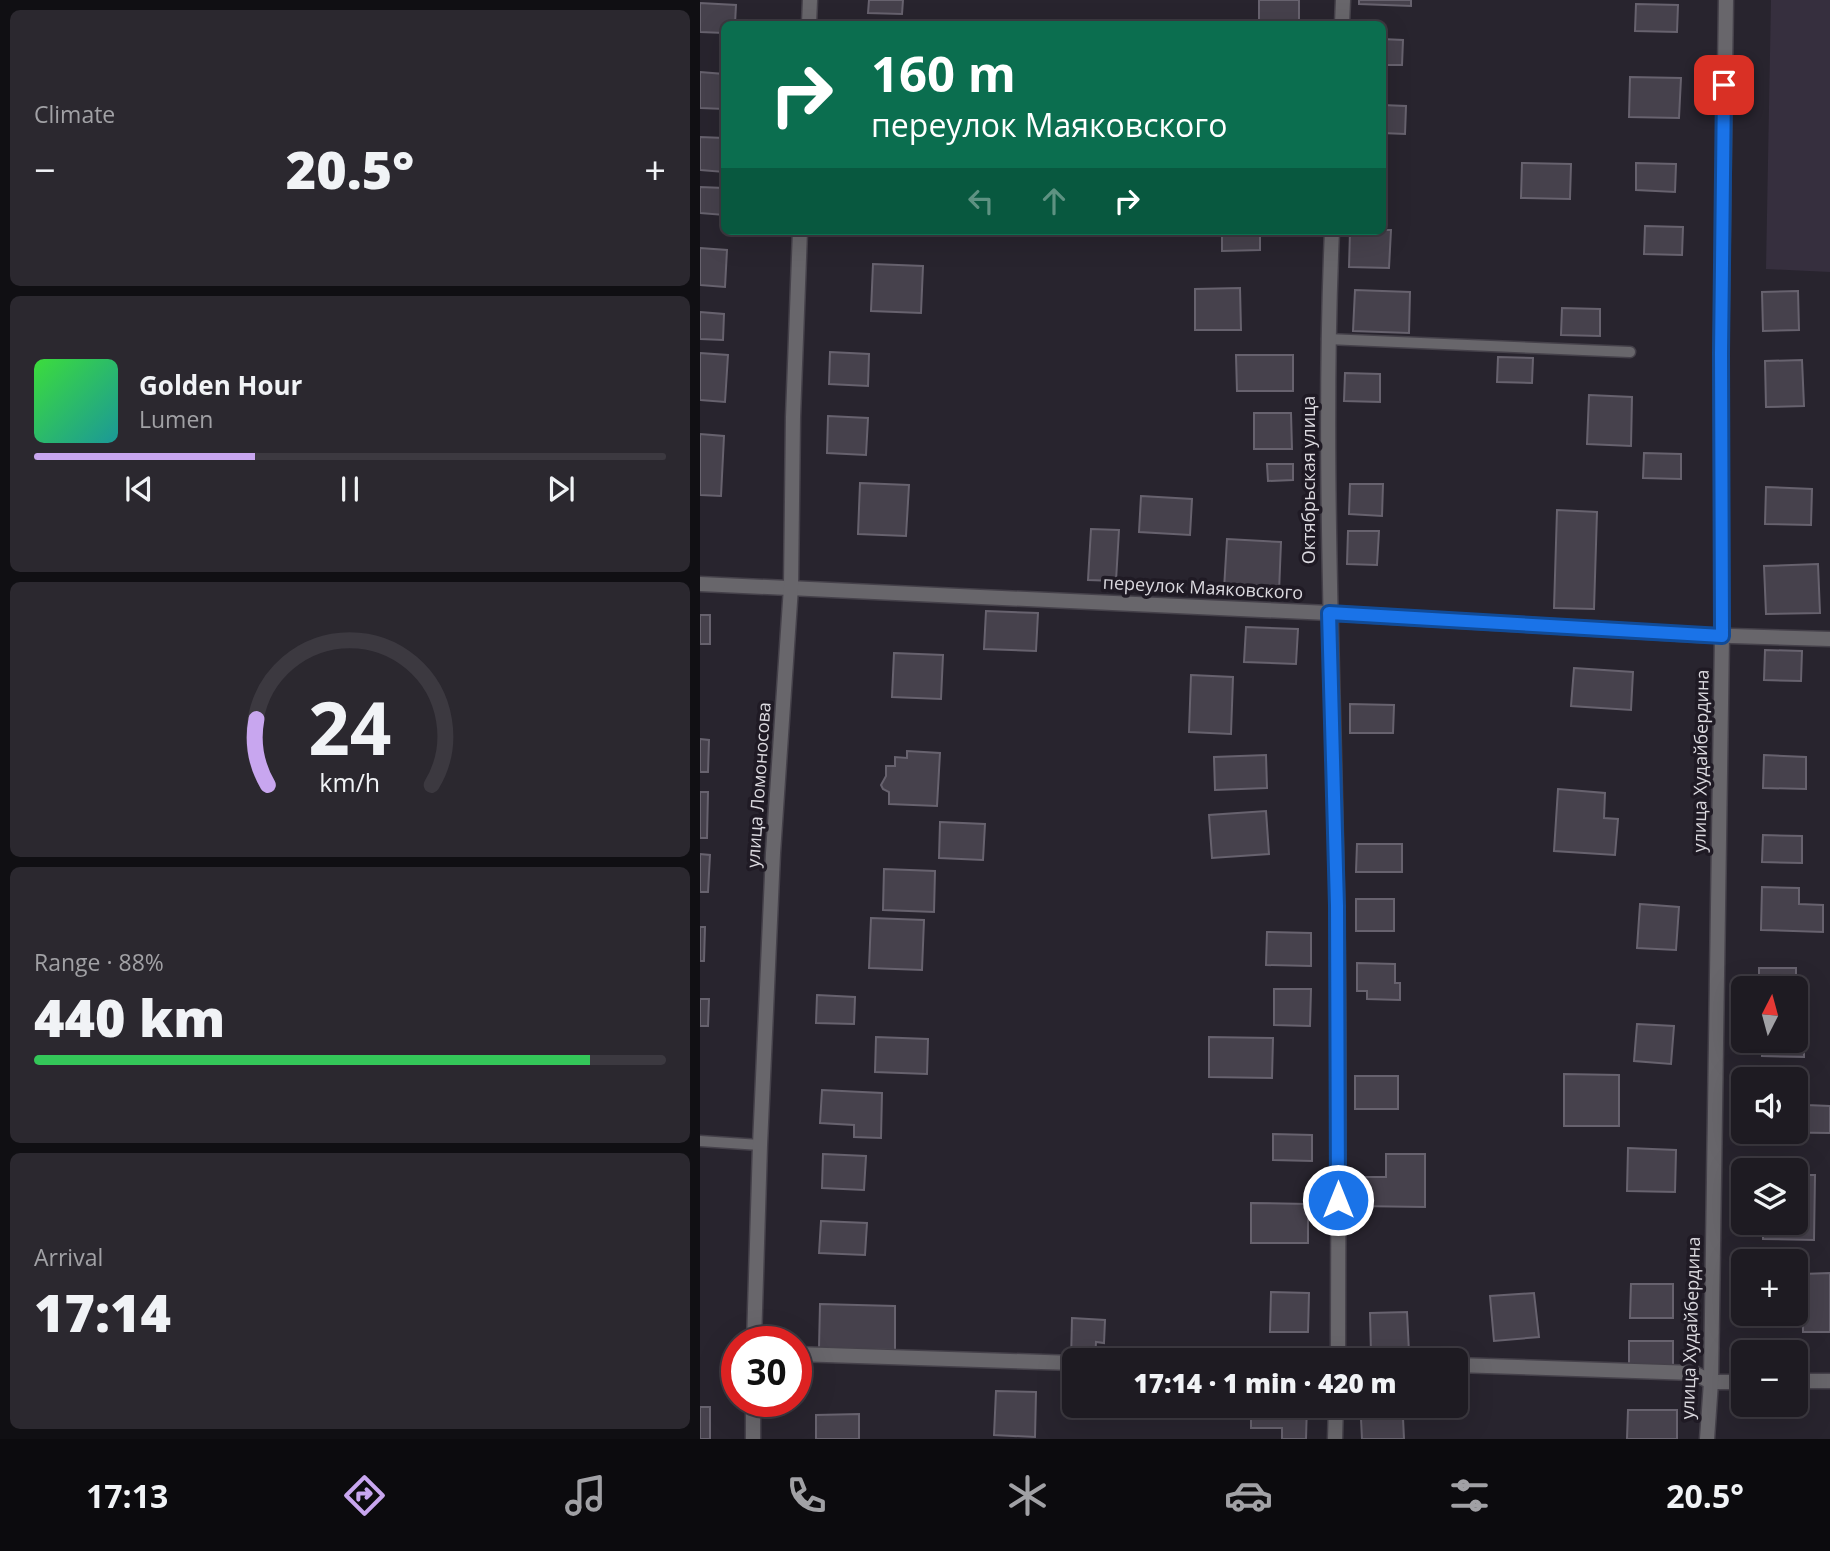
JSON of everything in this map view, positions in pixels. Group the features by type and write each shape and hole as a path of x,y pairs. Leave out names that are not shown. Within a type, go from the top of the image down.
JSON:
{"street":[{"path":"809,21 810,0"},
{"path":"1342,21 1343,0"},
{"name":"улица Худайбердина","path":"1707,1439 1711,1382 1722,636 1721,354 1726,0"},
{"name":"улица Ломоносова","path":"754,1326 774,853 791,587 793,417 800,235"},
{"name":"Октябрьская улица","path":"1332,235 1327,339 1329,613 1338,920 1338,1348"},
{"name":"переулок Маяковского","path":"700,584 1329,613 1722,636 1830,639"},
{"path":"812,1355 1062,1363"},
{"path":"1468,1365 1694,1373 1711,1382 1731,1382"},
{"path":"1808,1381 1830,1381"},
{"path":"753,1417 753,1439"},
{"path":"1335,1439 1336,1418"}],"lane":[{"path":"1327,339 1630,352"},
{"path":"700,1141 760,1145"}],"shaded area":[{"path":"1771,0 1830,0 1830,272 1766,269"}],"building":[{"path":"869,0 903,0 902,14 868,13"},
{"path":"1259,0 1299,0 1299,21 1259,21"},
{"path":"1359,0 1411,0 1411,6 1359,4"},
{"path":"700,3 736,5 735,21 721,21 721,33 700,32"},
{"path":"1636,4 1678,5 1677,32 1635,31"},
{"path":"1386,39 1403,40 1402,65 1386,65"},
{"path":"700,72 721,74 721,109 700,108"},
{"path":"1630,77 1681,78 1679,118 1629,117"},
{"path":"1386,105 1406,106 1405,134 1386,133"},
{"path":"700,137 721,138 721,172 700,170"},
{"path":"1522,163 1571,164 1570,199 1521,198"},
{"path":"1636,163 1676,164 1675,192 1636,190"},
{"path":"700,187 721,188 721,215 700,213"},
{"path":"1645,226 1683,227 1682,255 1644,254"},
{"path":"1386,230 1391,230 1389,268 1349,267 1350,235 1386,235"},
{"path":"1222,235 1260,235 1260,250 1222,251"},
{"path":"700,248 727,250 725,287 700,285"},
{"path":"873,264 923,266 921,313 871,311"},
{"path":"1240,288 1241,330 1195,330 1195,289"},
{"path":"1355,290 1410,292 1409,333 1353,331"},
{"path":"1798,291 1799,330 1763,331 1762,292"},
{"path":"1562,308 1600,309 1600,336 1561,335"},
{"path":"700,312 724,314 723,340 700,339"},
{"path":"830,352 869,354 868,386 829,384"},
{"path":"700,353 728,355 725,402 700,400"},
{"path":"1236,355 1293,355 1293,391 1237,391"},
{"path":"1498,357 1533,358 1532,383 1497,382"},
{"path":"1802,360 1804,406 1766,407 1765,361"},
{"path":"1345,373 1380,374 1380,402 1344,401"},
{"path":"1589,395 1632,397 1631,446 1587,444"},
{"path":"1254,413 1291,413 1292,449 1254,449"},
{"path":"828,416 868,418 866,455 827,453"},
{"path":"700,434 724,436 721,496 700,495"},
{"path":"1644,453 1681,454 1681,479 1643,478"},
{"path":"1267,464 1293,464 1293,480 1268,481"},
{"path":"860,483 909,485 906,536 858,534"},
{"path":"1350,484 1383,484 1382,516 1349,514"},
{"path":"1766,487 1812,489 1811,525 1765,524"},
{"path":"1141,496 1192,499 1190,535 1139,532"},
{"path":"1557,510 1597,512 1594,609 1554,608"},
{"path":"1091,529 1119,530 1116,581 1088,580"},
{"path":"1348,531 1379,531 1377,565 1347,564"},
{"path":"1227,539 1281,542 1279,592 1224,589"},
{"path":"1818,564 1820,613 1766,614 1764,566"},
{"path":"986,611 1038,613 1036,651 984,649"},
{"path":"700,615 710,615 710,644 700,644"},
{"path":"1246,627 1298,629 1296,664 1244,662"},
{"path":"1765,650 1802,651 1801,681 1764,680"},
{"path":"894,653 943,655 941,699 892,697"},
{"path":"1574,668 1633,672 1631,710 1571,706"},
{"path":"1191,675 1233,677 1231,734 1189,732"},
{"path":"1350,704 1394,705 1393,733 1350,733"},
{"path":"700,739 709,740 708,772 700,772"},
{"path":"907,751 940,753 937,806 889,804 889,792 881,785 886,776 886,766 895,766 895,757 907,758"},
{"path":"1266,755 1267,788 1215,790 1214,757"},
{"path":"1764,755 1806,757 1806,789 1763,788"},
{"path":"1558,789 1605,793 1604,818 1618,819 1615,855 1554,851"},
{"path":"700,792 708,792 707,838 700,838"},
{"path":"1266,811 1269,854 1212,858 1209,815"},
{"path":"940,822 985,824 983,860 939,858"},
{"path":"1763,835 1802,836 1802,863 1762,862"},
{"path":"1357,844 1402,844 1402,872 1356,872"},
{"path":"700,854 710,855 708,892 700,892"},
{"path":"884,869 935,871 934,912 883,910"},
{"path":"1762,887 1799,888 1799,904 1823,905 1823,932 1761,930"},
{"path":"1356,899 1394,899 1394,931 1356,931"},
{"path":"1640,904 1679,907 1676,950 1637,948"},
{"path":"871,918 924,920 922,970 869,968"},
{"path":"700,927 705,927 704,961 700,961"},
{"path":"1267,932 1311,933 1311,966 1266,965"},
{"path":"1357,963 1395,964 1395,983 1400,983 1400,1000 1367,999 1367,991 1357,991"},
{"path":"1759,968 1796,968 1796,976 1759,976"},
{"path":"1274,989 1311,989 1310,1026 1274,1025"},
{"path":"817,995 855,997 854,1024 816,1023"},
{"path":"700,999 709,999 708,1026 700,1026"},
{"path":"1637,1024 1674,1026 1671,1064 1634,1061"},
{"path":"876,1037 928,1039 927,1074 875,1072"},
{"path":"1209,1037 1273,1038 1272,1078 1209,1077"},
{"path":"1762,1054 1804,1054 1804,1057"},
{"path":"1564,1074 1619,1075 1619,1126 1564,1126"},
{"path":"1355,1076 1398,1076 1398,1109 1355,1109"},
{"path":"822,1090 882,1093 881,1138 854,1137 854,1125 820,1123"},
{"path":"1808,1105 1830,1106 1830,1133 1808,1133"},
{"path":"1273,1134 1312,1135 1312,1161 1273,1160"},
{"path":"1628,1148 1676,1150 1675,1192 1627,1191"},
{"path":"823,1154 866,1156 864,1190 822,1188"},
{"path":"1386,1154 1425,1154 1425,1207 1356,1206 1357,1177 1386,1177"},
{"path":"1808,1175 1815,1175 1814,1240 1763,1239 1763,1235 1808,1235"},
{"path":"1251,1203 1308,1204 1308,1243 1251,1243"},
{"path":"821,1221 867,1223 865,1255 819,1253"},
{"path":"1830,1273 1830,1332 1803,1332 1803,1326 1808,1326 1808,1274"},
{"path":"1631,1284 1673,1284 1673,1318 1630,1318"},
{"path":"1271,1292 1309,1293 1308,1332 1270,1332"},
{"path":"1534,1293 1539,1337 1494,1341 1490,1296"},
{"path":"820,1304 895,1306 895,1350 819,1348"},
{"path":"1407,1312 1409,1348 1371,1348 1370,1313"},
{"path":"1072,1318 1105,1320 1104,1343 1096,1342 1096,1348 1071,1348"},
{"path":"1629,1341 1673,1341 1673,1368 1629,1368"},
{"path":"996,1391 1036,1392 1035,1437 994,1435"},
{"path":"700,1407 710,1407 710,1439 700,1439"},
{"path":"1628,1410 1677,1410 1677,1439 1627,1439"},
{"path":"859,1414 859,1439 816,1439 816,1415"},
{"path":"1251,1418 1307,1418 1306,1439 1282,1439 1282,1428 1251,1428"},
{"path":"1403,1418 1404,1439 1362,1439 1361,1419"}],"route":[{"path":"1338,1200 1337,906 1329,613 1722,636 1724,85"}]}
